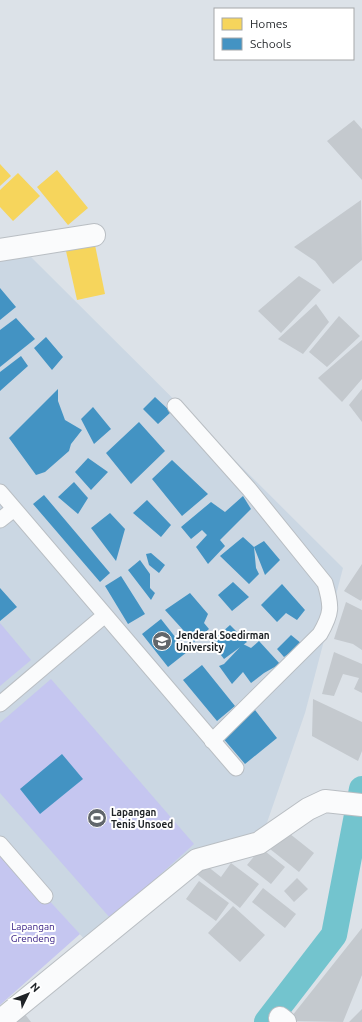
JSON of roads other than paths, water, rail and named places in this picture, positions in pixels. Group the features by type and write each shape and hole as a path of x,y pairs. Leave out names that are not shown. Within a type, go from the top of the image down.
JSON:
{"street":[{"path":"0,250 94,235"},
{"path":"0,1021 197,860 259,843 308,809 325,801 353,804"}],"lane":[{"path":"175,406 249,489 325,583 329,597 330,617 320,634 212,740"},
{"path":"0,492 236,768"},
{"path":"0,520 14,509"},
{"path":"0,704 105,615"},
{"path":"0,844 46,896"}],"waterway":[{"path":"267,1022 334,935 362,789"}],"place":[{"name":"Jenderal Soedirman University","path":"162,641"},
{"name":"Lapangan Tenis Unsoed","path":"97,818"}],"park label":[{"name":"Lapangan Grendeng","path":"33,932"}]}
